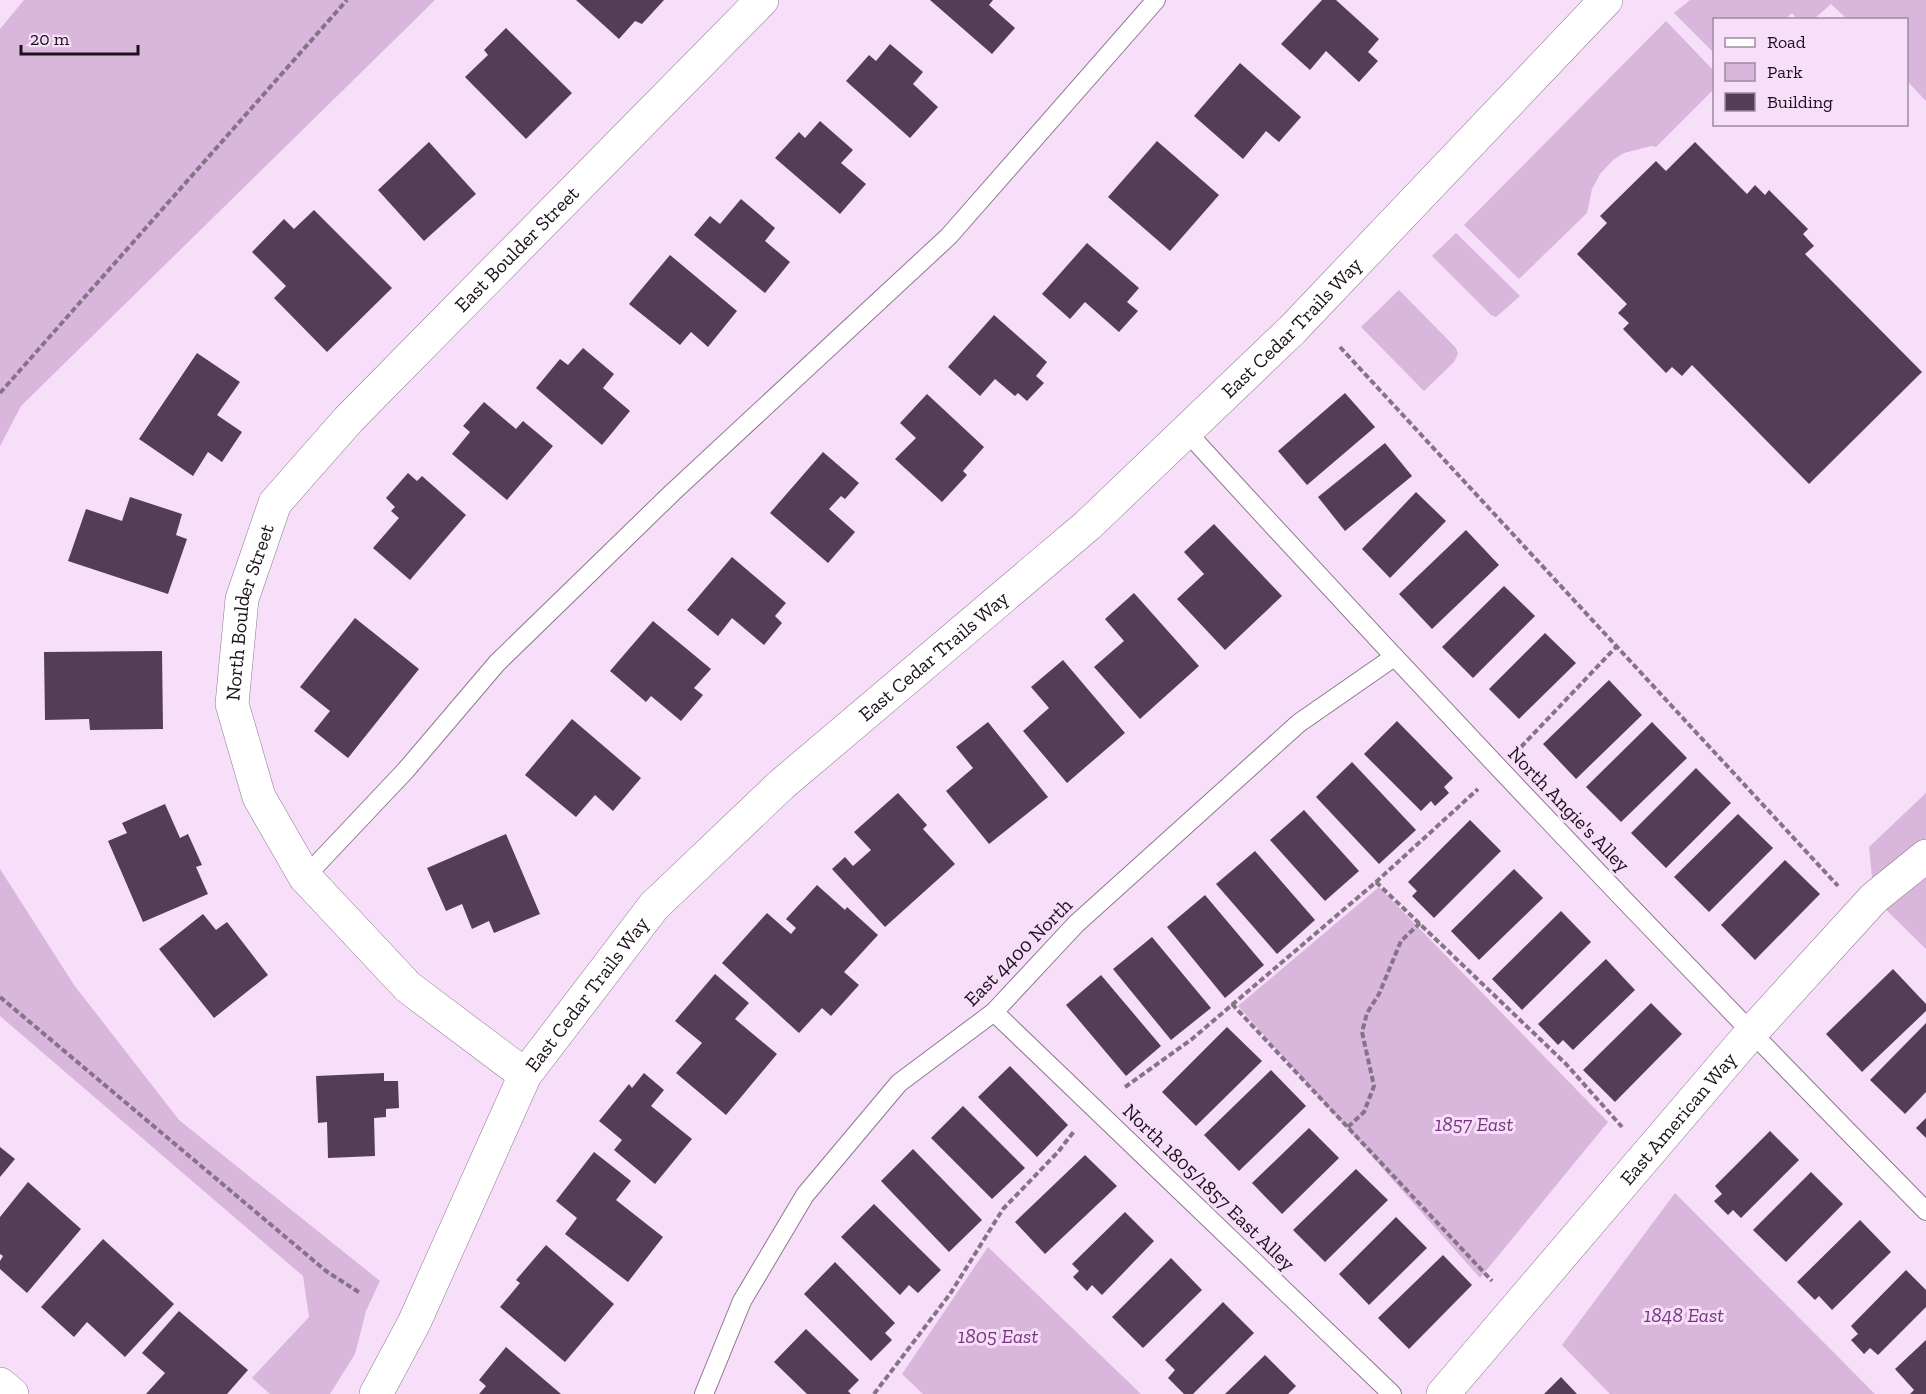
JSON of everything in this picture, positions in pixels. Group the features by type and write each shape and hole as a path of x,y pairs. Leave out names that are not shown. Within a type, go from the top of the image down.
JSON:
{"street":[{"name":"East Boulder Street","path":"275,503 348,420 762,0"},
{"name":"East Cedar Trails Way","path":"376,1394 414,1323 525,1075 654,906 781,786 1088,525 1292,330 1606,0"},
{"name":"North Boulder Street","path":"275,503 242,599 232,704 259,797 305,877 408,987 525,1075"},
{"name":"East American Way","path":"1443,1394 1750,1033 1874,898 1926,856"},
{"path":"0,1384 12,1394"}],"lane":[{"path":"305,877 406,770 497,663 673,492 949,236 1156,0"},
{"name":"North Angie's Alley","path":"1186,431 1394,657 1750,1033 1926,1211"},
{"name":"East 4400 North","path":"704,1394 742,1301 806,1195 899,1083 994,1012 1076,924 1299,723 1394,657"},
{"name":"North 1805/1857 East Alley","path":"994,1012 1392,1394"}],"path":[{"path":"0,393 347,0"},
{"path":"1340,347 1838,886"},
{"path":"1514,754 1617,646"},
{"path":"1125,1087 1192,1039 1376,882 1478,789"},
{"path":"1376,882 1566,1064 1627,1133"},
{"path":"1348,1127 1364,1112 1374,1086 1362,1032 1367,1013 1379,994 1401,941 1420,923"},
{"path":"0,997 326,1271 360,1293"},
{"path":"1232,1004 1496,1286"},
{"path":"874,1394 950,1294 1003,1209 1058,1152 1079,1125"}],"green space":[{"path":"24,0 435,0 21,406 0,446 0,29"},
{"path":"1690,0 1926,0 1926,101 1908,82 1908,18 1846,18 1831,4 1815,18 1796,18 1792,13 1786,18 1713,18 1713,52 1674,13"},
{"path":"1666,21 1713,70 1713,90 1656,147 1651,146 1624,153 1613,160 1600,174 1592,189 1587,213 1519,279 1464,225"},
{"path":"1456,233 1520,296 1496,317 1491,315 1432,256"},
{"path":"1399,290 1456,348 1458,354 1454,362 1424,391 1361,327"},
{"path":"1926,793 1926,949 1874,898 1869,847"},
{"path":"0,869 74,985 179,1120 380,1281 366,1311 355,1354 330,1394 270,1394 252,1378 309,1317 303,1276 0,1016"},
{"name":"1857 East","path":"1379,887 1608,1122 1480,1278 1238,1006"},
{"name":"1848 East","path":"1675,1193 1875,1394 1610,1394 1562,1345"},
{"name":"1805 East","path":"988,1247 1141,1394 923,1394 902,1374"}],"building":[{"path":"576,0 664,0 642,24 635,21 619,39"},
{"path":"930,0 993,0 989,5 1015,28 992,54"},
{"path":"1322,0 1336,0 1379,39 1368,52 1378,61 1359,82 1326,51 1310,70 1281,44"},
{"path":"506,28 572,93 526,139 465,77 488,55 484,50"},
{"path":"890,44 923,72 913,84 938,107 910,138 846,81 869,55 876,61"},
{"path":"1240,63 1301,117 1279,142 1266,131 1243,159 1194,116"},
{"path":"820,121 853,150 841,163 866,184 840,214 775,158 799,132 805,138"},
{"path":"1157,141 1219,195 1170,251 1108,197"},
{"path":"429,142 476,194 424,241 378,190"},
{"path":"1695,142 1747,194 1755,185 1765,195 1769,190 1808,229 1803,234 1814,246 1805,254 1922,372 1809,484 1692,365 1682,376 1672,367 1666,373 1623,329 1629,323 1618,313 1627,304 1577,254 1607,223 1600,216 1656,161 1666,171"},
{"path":"741,199 775,228 765,241 790,262 765,293 694,235 710,216 720,224"},
{"path":"314,210 392,288 327,352 274,298 286,286 252,252 284,219 294,229"},
{"path":"1087,243 1139,288 1127,302 1138,311 1119,332 1085,302 1070,319 1042,294"},
{"path":"670,255 737,311 708,347 691,332 680,345 629,304"},
{"path":"994,315 1047,362 1036,376 1044,383 1027,401 1018,393 1015,396 995,379 980,396 948,367"},
{"path":"583,348 614,374 603,388 630,411 602,445 536,388 560,359 568,365"},
{"path":"197,353 240,382 217,415 242,432 222,462 208,452 193,476 139,439"},
{"path":"1345,393 1375,427 1307,485 1278,451"},
{"path":"927,394 984,447 963,471 967,475 942,502 895,459 916,438 900,423"},
{"path":"484,402 516,429 523,421 553,446 507,500 452,454 470,432 463,426"},
{"path":"1385,443 1412,476 1345,531 1318,497"},
{"path":"823,452 859,483 845,499 841,496 829,509 855,532 828,563 770,513"},
{"path":"408,473 417,481 422,476 466,515 410,580 373,548 399,518 391,511 395,507 386,498"},
{"path":"1416,492 1446,521 1390,578 1362,549"},
{"path":"130,497 182,514 176,535 187,539 168,594 68,561 86,509 122,521"},
{"path":"1214,524 1282,596 1225,650 1177,599 1204,574 1184,552"},
{"path":"1466,530 1499,565 1432,629 1399,594"},
{"path":"732,557 786,603 775,616 782,623 764,645 732,618 718,636 687,610"},
{"path":"1504,586 1535,616 1473,678 1442,647"},
{"path":"1134,593 1199,666 1140,719 1094,667 1124,641 1105,619"},
{"path":"355,618 419,669 348,758 314,731 330,711 300,687"},
{"path":"653,621 711,669 694,688 703,695 681,721 651,696 646,702 610,671"},
{"path":"1545,633 1576,663 1519,719 1489,689"},
{"path":"162,651 163,729 90,730 89,719 45,720 44,652"},
{"path":"1063,660 1125,733 1067,783 1023,731 1049,708 1031,687"},
{"path":"1609,680 1642,715 1576,779 1543,744"},
{"path":"572,719 641,778 613,811 595,795 576,817 525,775"},
{"path":"1397,721 1453,778 1444,787 1449,793 1435,806 1431,801 1421,811 1364,754"},
{"path":"988,722 1048,797 989,844 946,791 973,768 956,747"},
{"path":"1652,722 1687,758 1621,822 1586,787"},
{"path":"1352,762 1416,830 1379,864 1316,797"},
{"path":"1696,768 1731,803 1666,868 1631,833"},
{"path":"898,793 927,825 923,829 955,864 885,927 832,869 845,857 853,866 871,850 854,832"},
{"path":"165,804 180,838 188,834 202,865 196,867 208,894 143,922 108,841 127,833 122,823"},
{"path":"1304,810 1359,871 1325,901 1270,840"},
{"path":"1738,814 1773,848 1709,912 1674,877"},
{"path":"1470,820 1501,851 1434,918 1412,896 1417,891 1408,882"},
{"path":"506,834 540,914 494,933 489,921 472,929 462,904 446,911 427,868"},
{"path":"1255,851 1315,920 1277,954 1216,884"},
{"path":"1785,860 1820,894 1755,960 1721,925"},
{"path":"1514,869 1543,898 1479,960 1451,931"},
{"path":"817,885 845,910 847,907 878,935 844,972 859,985 831,1016 822,1008 799,1033 722,963 767,913 791,934 796,928 786,919"},
{"path":"1205,895 1264,965 1225,998 1167,927"},
{"path":"1561,911 1591,942 1522,1010 1492,979"},
{"path":"203,914 216,930 227,922 268,975 214,1018 159,949"},
{"path":"1152,937 1211,1008 1171,1040 1113,969"},
{"path":"1606,959 1635,990 1573,1050 1563,1040 1558,1045 1538,1024"},
{"path":"1893,969 1926,1004 1926,1011 1862,1072 1826,1034"},
{"path":"715,974 749,1003 735,1019 777,1054 726,1115 676,1073 702,1043 675,1021"},
{"path":"1101,975 1161,1046 1126,1076 1066,1005"},
{"path":"1651,1003 1682,1034 1615,1102 1583,1070"},
{"path":"1926,1023 1926,1092 1905,1114 1870,1080"},
{"path":"1227,1027 1262,1061 1196,1126 1162,1092"},
{"path":"1010,1066 1068,1125 1037,1157 978,1097"},
{"path":"1271,1070 1306,1106 1239,1171 1204,1135"},
{"path":"384,1073 384,1081 398,1081 399,1108 386,1109 386,1117 374,1118 375,1156 328,1158 327,1122 318,1123 316,1076"},
{"path":"644,1073 664,1090 651,1106 692,1139 655,1184 614,1150 622,1140 599,1121 629,1084 632,1088"},
{"path":"963,1106 1025,1168 992,1199 931,1138"},
{"path":"1926,1118 1926,1138 1916,1128"},
{"path":"1309,1128 1339,1158 1282,1214 1252,1183"},
{"path":"1770,1131 1799,1160 1741,1218 1733,1210 1728,1215 1714,1201 1722,1194 1715,1186"},
{"path":"0,1147 15,1159 0,1177"},
{"path":"913,1149 982,1220 949,1252 881,1181"},
{"path":"594,1152 631,1181 616,1200 663,1237 628,1282 565,1234 577,1218 556,1201"},
{"path":"1085,1155 1117,1186 1045,1254 1015,1222"},
{"path":"1356,1169 1388,1200 1325,1262 1293,1230"},
{"path":"1811,1172 1843,1204 1786,1262 1753,1230"},
{"path":"28,1182 81,1229 27,1293 0,1269 3,1256 0,1254 0,1217"},
{"path":"874,1204 941,1270 918,1293 909,1285 900,1295 841,1237"},
{"path":"1125,1212 1154,1241 1102,1295 1092,1285 1087,1291 1073,1277 1079,1271 1072,1264"},
{"path":"1396,1217 1427,1248 1369,1305 1339,1274"},
{"path":"1860,1220 1891,1252 1832,1310 1819,1296 1815,1300 1797,1282"},
{"path":"103,1239 174,1304 125,1357 87,1322 74,1337 41,1307"},
{"path":"546,1245 614,1304 565,1362 500,1307 520,1283 516,1280"},
{"path":"1443,1255 1472,1285 1409,1349 1378,1318"},
{"path":"1171,1258 1202,1290 1143,1348 1112,1317"},
{"path":"835,1262 895,1323 885,1333 892,1340 871,1361 804,1294"},
{"path":"1906,1270 1926,1290 1926,1307 1878,1355 1870,1348 1864,1354 1851,1340 1858,1334 1851,1326"},
{"path":"1223,1302 1254,1333 1193,1394 1184,1394 1168,1378 1175,1370 1165,1360"},
{"path":"179,1311 248,1370 227,1394 146,1394 165,1373 142,1353"},
{"path":"806,1329 859,1380 848,1391 851,1394 807,1394 774,1362"},
{"path":"1926,1340 1926,1394 1910,1394 1914,1390 1895,1369"},
{"path":"506,1347 561,1394 479,1394 486,1386 479,1380"},
{"path":"1265,1355 1296,1386 1288,1394 1225,1394"},
{"path":"1561,1377 1577,1394 1544,1394"}]}
